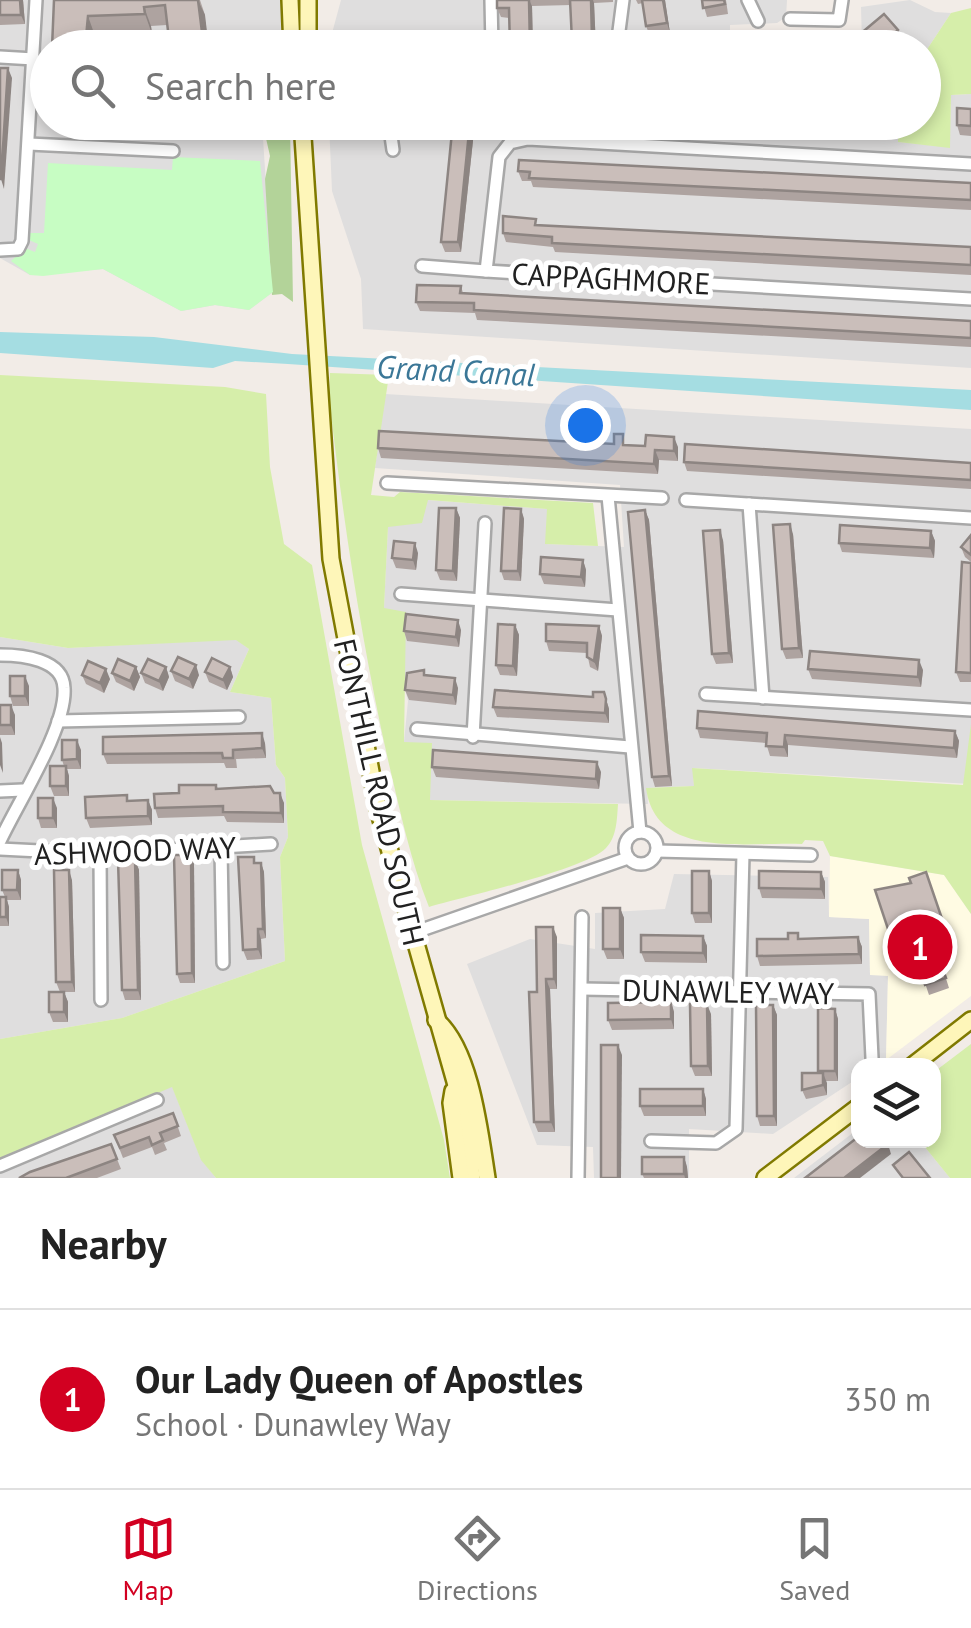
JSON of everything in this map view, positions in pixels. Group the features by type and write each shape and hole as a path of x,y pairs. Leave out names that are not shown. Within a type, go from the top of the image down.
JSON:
{"main road":[{"path":"290,0 291,30"},
{"path":"308,0 308,30"},
{"name":"FONTHILL ROAD SOUTH","path":"303,140 330,558 378,810 466,1124 472,1178"},
{"path":"436,1020 452,1033 487,1178"},
{"path":"922,1058 971,1020"},
{"path":"455,1082 450,1102 461,1178"},
{"path":"766,1178 851,1112"}],"street":[{"path":"35,30 36,0"},
{"path":"491,0 492,30"},
{"path":"618,30 623,0"},
{"path":"748,0 758,21"},
{"path":"790,19 839,20 842,0"},
{"path":"0,57 30,59"},
{"path":"0,250 20,246 30,127"},
{"path":"391,140 392,150"},
{"name":"CAPPAGHMORE","path":"522,140 510,142 499,156 486,271 971,298"},
{"name":"CAPPAGHMORE","path":"546,140 971,164"},
{"path":"29,144 173,152"},
{"path":"422,266 486,271"},
{"path":"387,482 662,498"},
{"path":"608,496 640,832"},
{"path":"686,500 971,518"},
{"path":"749,504 763,698"},
{"path":"473,736 485,522"},
{"path":"401,594 618,610"},
{"path":"0,655 41,660 56,670 65,686 58,721 0,845"},
{"path":"706,694 971,710"},
{"path":"58,721 240,717"},
{"path":"417,730 630,747"},
{"path":"0,791 24,790"},
{"path":"628,858 626,844 640,832"},
{"path":"640,832 653,838 657,852"},
{"name":"ASHWOOD WAY","path":"0,845 100,854 271,844"},
{"path":"221,849 223,963"},
{"path":"410,934 628,858 647,864 657,852"},
{"path":"657,852 812,855"},
{"path":"100,854 101,1000"},
{"path":"650,1141 716,1143 736,1128 743,854"},
{"path":"578,1178 582,918"},
{"name":"DUNAWLEY WAY","path":"582,989 869,994 872,1058"},
{"path":"0,1166 158,1100"}],"shaded area":[{"path":"0,0 287,0 290,30 30,30 30,140 263,140 273,292 249,310 215,305 181,311 103,269 30,275 0,258"},
{"path":"341,0 787,0 786,17 777,23 730,25 730,30 333,30"},
{"path":"910,0 935,12 951,13 940,30 862,30 861,7"},
{"path":"971,94 971,368 363,329 361,279 332,191 330,140 898,140 949,147 951,95"},
{"path":"385,394 971,429 971,784 693,768 694,786 647,788 648,804 430,800 404,742 408,701 384,608 388,526 427,500 548,509 546,544 624,547 620,485 375,468"},
{"path":"0,637 68,648 236,639 249,649 230,692 271,698 276,765 285,778 288,837 280,857 285,961 122,1018 0,1039"},
{"path":"830,856 944,875 971,914 971,996 886,1058 888,976 870,975 869,919 829,917"},
{"path":"674,874 828,877 829,917 869,919 870,975 888,975 886,1058 851,1058 851,1083 773,1134 689,1129 689,1178 594,1178 593,1147 537,1145 467,964 530,939 595,949 595,913 665,909"},
{"path":"172,1086 201,1159 216,1178 0,1178 0,1160"},
{"path":"851,1134 851,1148 926,1148 950,1178 794,1178"}],"green space":[{"path":"971,8 971,94 951,95 950,148 898,142 941,140 940,30 951,13"},
{"path":"266,140 290,140 293,302 282,294 272,295 265,179 270,156"},
{"path":"173,157 260,161 273,292 249,310 215,305 181,311 103,269 30,275 11,261 25,248 35,252 38,244 29,240 29,233 44,233 48,163 172,170"},
{"path":"330,373 389,375 371,495 394,497 400,492 593,503 598,546 545,544 547,509 428,500 422,523 388,527 384,608 406,612 404,742 432,743 430,800 618,804 612,838 594,856 551,873 429,907 401,816 369,670 340,488 329,397"},
{"path":"0,375 225,387 266,394 270,467 284,544 312,565 362,845 444,1140 450,1178 216,1178 201,1160 172,1087 0,1160 0,1039 122,1018 285,961 280,857 288,837 285,778 276,765 271,698 230,692 249,649 236,640 68,648 0,637"},
{"path":"971,724 971,914 944,875 830,856 823,841 732,844 686,837 667,827 653,811 646,788 694,786 692,768 963,785"},
{"path":"971,1044 971,1178 950,1178 926,1148 941,1148 941,1067"}],"water":[{"name":"Grand Canal","path":"0,332 154,337 292,354 971,390 971,410 288,364 235,361 213,368 0,353"}],"building":[{"path":"0,0 20,0 21,15 0,15"},
{"path":"54,0 198,0 202,30 168,30 165,5 144,7 145,14 88,16 87,30 53,30"},
{"path":"497,0 529,0 530,30 510,30 509,8 497,8"},
{"path":"570,0 591,0 592,30 571,30"},
{"path":"642,0 663,0 667,23 646,26"},
{"path":"702,0 724,0 725,4 703,8"},
{"path":"884,14 898,30 865,30"},
{"path":"0,68 8,68 1,179 0,179"},
{"path":"957,108 971,109 971,126 957,125"},
{"path":"451,140 468,140 458,242 441,242"},
{"path":"519,160 971,183 971,200 529,178 530,172 518,171"},
{"path":"503,216 536,219 535,225 971,247 971,265 552,243 552,237 503,233"},
{"path":"417,285 461,286 460,293 971,321 971,338 474,310 474,303 416,302"},
{"path":"379,431 614,444 614,434 623,434 623,445 645,446 646,435 674,437 674,451 655,450 654,464 378,448"},
{"path":"685,444 971,463 971,480 684,462"},
{"path":"439,508 456,508 453,571 436,570"},
{"path":"504,508 521,509 518,571 501,571"},
{"path":"645,510 669,776 652,777 628,512"},
{"path":"790,524 799,648 782,649 773,525"},
{"path":"840,525 931,531 930,548 839,543"},
{"path":"720,530 729,653 712,654 703,531"},
{"path":"971,535 971,555 961,547"},
{"path":"394,541 415,543 413,560 392,558"},
{"path":"541,557 583,560 581,577 540,574"},
{"path":"962,562 971,563 971,673 956,672"},
{"path":"406,614 458,620 456,637 404,631"},
{"path":"498,624 515,625 513,666 496,665"},
{"path":"546,624 599,626 594,661 587,657 587,643 546,641"},
{"path":"810,651 919,660 918,677 808,669"},
{"path":"178,657 196,665 189,679 171,671"},
{"path":"212,658 230,667 223,680 205,672"},
{"path":"118,659 136,667 130,681 112,673"},
{"path":"148,659 166,667 159,681 141,673"},
{"path":"88,661 106,669 100,683 82,675"},
{"path":"424,670 424,675 455,678 453,695 405,690 407,673"},
{"path":"10,676 25,676 25,696 10,696"},
{"path":"495,690 593,697 593,692 604,692 605,713 493,707"},
{"path":"0,705 11,705 11,725 0,725"},
{"path":"698,711 955,731 954,748 785,735 784,747 766,746 767,733 697,728"},
{"path":"262,733 262,748 233,750 233,758 223,758 222,753 103,754 103,737"},
{"path":"62,740 77,740 77,759 62,760"},
{"path":"433,750 597,762 596,779 432,767"},
{"path":"50,766 66,766 66,786 50,786"},
{"path":"179,785 216,785 216,789 270,786 274,793 280,793 281,813 223,812 223,806 155,808 154,794 179,793"},
{"path":"127,795 127,801 148,800 148,816 86,818 85,797"},
{"path":"38,798 53,798 53,818 38,818"},
{"path":"174,855 191,855 192,973 177,974"},
{"path":"238,857 254,857 254,863 261,863 263,929 258,929 258,949 243,950"},
{"path":"118,860 135,860 138,990 122,990"},
{"path":"2,870 18,870 17,890 2,890"},
{"path":"54,870 69,870 72,982 56,982"},
{"path":"692,871 709,871 709,913 692,913"},
{"path":"759,871 821,872 821,889 759,888"},
{"path":"926,872 952,948 937,953 946,978 925,985 920,970 913,972 908,958 899,962 875,890 911,883 909,878"},
{"path":"0,897 6,897 6,917 0,917"},
{"path":"603,908 620,908 620,949 603,949"},
{"path":"536,927 553,927 554,979 546,979 551,1122 534,1122 529,992 537,992"},
{"path":"788,933 798,933 798,939 858,937 859,954 757,956 757,939 788,939"},
{"path":"641,935 703,936 703,953 641,952"},
{"path":"49,992 64,992 64,1012 49,1012"},
{"path":"671,1002 671,1019 608,1020 608,1003"},
{"path":"690,1004 707,1004 708,1066 691,1066"},
{"path":"756,1005 773,1005 774,1116 757,1116"},
{"path":"818,1008 835,1009 835,1071 818,1071"},
{"path":"601,1045 618,1045 618,1178 601,1178"},
{"path":"802,1073 823,1073 823,1085 802,1090"},
{"path":"640,1089 703,1089 703,1106 640,1106"},
{"path":"173,1113 178,1126 160,1133 163,1140 152,1145 149,1137 120,1148 114,1135"},
{"path":"851,1142 851,1148 883,1148 844,1178 805,1178"},
{"path":"111,1144 117,1159 66,1178 19,1178 30,1172"},
{"path":"909,1152 930,1178 903,1178 893,1165"},
{"path":"642,1157 684,1157 684,1174 642,1174"}],"place":[{"name":"Our Lady Queen of Apostles","path":"920,947"}]}
